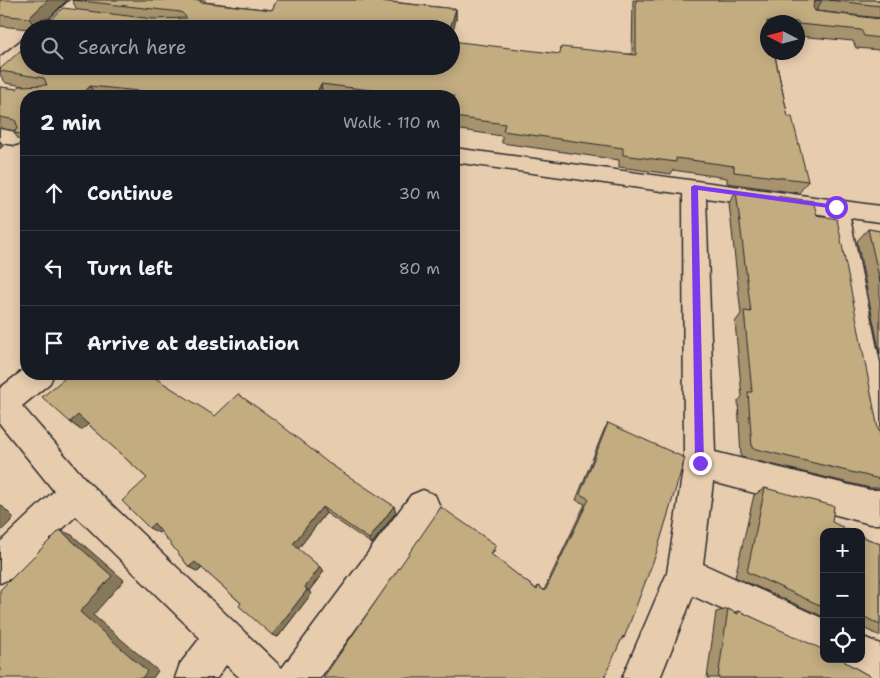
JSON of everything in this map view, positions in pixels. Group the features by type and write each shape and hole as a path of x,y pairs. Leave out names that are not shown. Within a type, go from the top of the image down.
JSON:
{"street":[{"path":"57,20 80,0"},
{"path":"0,66 20,50"},
{"path":"460,155 880,214"},
{"path":"641,678 684,574 700,463 694,187"},
{"path":"836,207 880,437"},
{"path":"32,380 1,403 76,494 223,638 267,678"},
{"path":"700,463 870,508 880,507"},
{"path":"0,566 76,494"},
{"path":"297,678 423,507"},
{"path":"684,574 820,636"},
{"path":"194,678 223,638"},
{"path":"865,657 880,664"}],"building":[{"path":"0,0 48,0 29,18 0,15"},
{"path":"72,0 201,0 200,2 272,10 277,0 380,0 456,9 453,20 41,19 51,19 63,8 153,19 187,18 181,12"},
{"path":"636,0 820,0 815,1 813,7 815,11 880,19 880,38 864,36 861,30 805,25 805,15 760,15 760,60 776,60 788,117 792,117 808,181 734,172 734,166 676,158 676,162 623,155 623,148 503,131 505,124 460,118 460,90 370,90 321,84 318,90 129,90 90,86 86,90 20,90 20,134 14,133 18,127 15,120 0,117 0,87 17,89 20,86 47,85 44,78 25,75 460,75 460,42 560,54 561,47 636,55"},
{"path":"829,0 880,0 880,6"},
{"path":"20,51 20,74 0,71 0,69"},
{"path":"736,191 813,201 817,215 837,219 880,433 880,479 752,448 748,392 752,392 744,311 751,312"},
{"path":"868,229 880,231 880,282"},
{"path":"63,380 158,380 215,416 238,394 275,420 327,462 394,506 369,539 322,507 293,544 320,567 305,587 307,590 272,635 239,606 241,603 195,562 189,567 154,523 149,528 122,501 147,478 78,415 70,422 42,397"},
{"path":"608,423 685,458 656,554 624,638 623,636 604,678 323,678 441,507 496,545 491,554 537,590 538,586 545,591 589,499 580,494"},
{"path":"765,488 834,506 832,522 845,528 820,528 820,605 747,572"},
{"path":"60,530 112,576 80,612 147,671 142,678 0,678 0,590"},
{"path":"865,538 880,544 880,625 865,617"},
{"path":"728,609 738,614 739,611 820,648 820,663 847,663 873,678 718,678"}],"route":[{"path":"700,463 694,187 836,207"}]}
